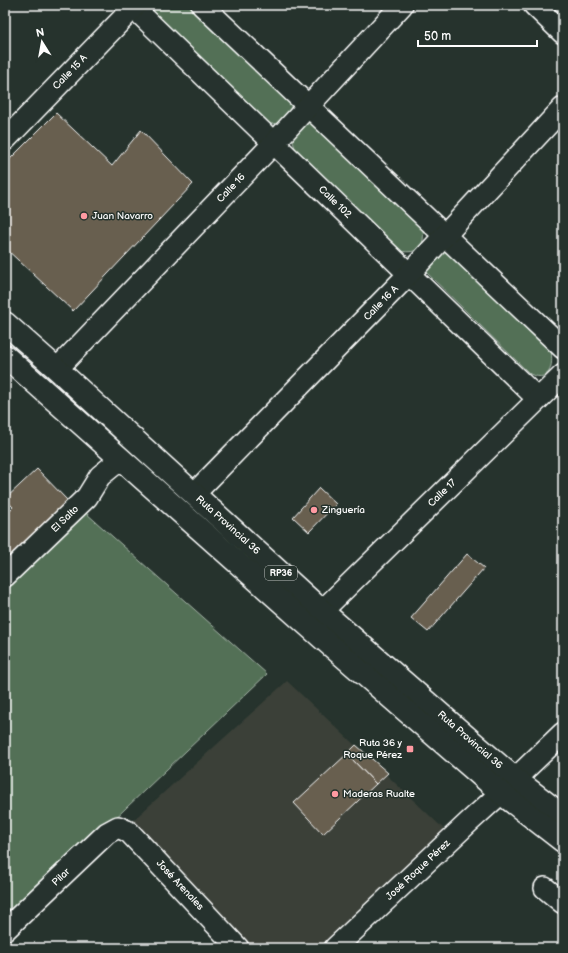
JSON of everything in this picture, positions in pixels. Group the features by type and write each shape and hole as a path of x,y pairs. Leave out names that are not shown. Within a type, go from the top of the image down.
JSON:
{"main road":[{"name":"Ruta Provincial 36","path":"5,323 322,611 508,786 563,841"},
{"name":"Ruta Provincial 36","path":"5,356 321,637 508,786 563,816"}],"street":[{"path":"202,5 563,348"},
{"name":"Calle 16","path":"57,369 274,143 402,5"},
{"path":"534,5 563,33"},
{"name":"Calle 15 A","path":"5,140 133,6"},
{"name":"Calle 102","path":"133,6 538,399"},
{"name":"Calle 16 A","path":"194,494 409,274 563,108"},
{"name":"Calle 17","path":"322,611 563,374"},
{"name":"El Salto","path":"5,576 87,497 100,476 121,459"},
{"name":"José Roque Pérez","path":"336,948 563,733"},
{"name":"Pilar","path":"5,930 107,832 118,827"},
{"name":"José Arenales","path":"118,827 129,832 238,948"},
{"path":"545,888 563,903"}],"shaded area":[{"path":"287,681 446,831 325,948 248,948 129,824"}],"green space":[{"path":"154,5 189,5 287,95 292,103 283,120 276,124 262,122 152,14"},
{"path":"311,122 422,223 423,242 421,246 413,251 399,251 298,154 293,141 295,135 302,124"},
{"path":"446,250 550,346 552,359 550,370 547,374 537,376 530,374 424,270 430,254"},
{"path":"86,513 267,674 5,923 5,589"}],"building":[{"name":"Juan Navarro","path":"56,113 112,166 141,130 193,184 73,311 5,248 5,164"},
{"path":"37,469 68,501 5,562 5,515 13,507 5,499"},
{"name":"Zinguería","path":"319,488 336,504 309,532 293,517"},
{"path":"467,554 484,568 428,632 411,618"},
{"name":"Maderas Rualte","path":"356,745 388,773 376,784 347,754"},
{"name":"Maderas Rualte","path":"347,754 376,784 323,834 294,803"}],"place":[{"name":"Juan Navarro","path":"84,216"},
{"name":"Zinguería","path":"314,510"},
{"name":"Ruta 36 y Roque Pérez","path":"410,749"},
{"name":"Maderas Rualte","path":"335,794"}]}
